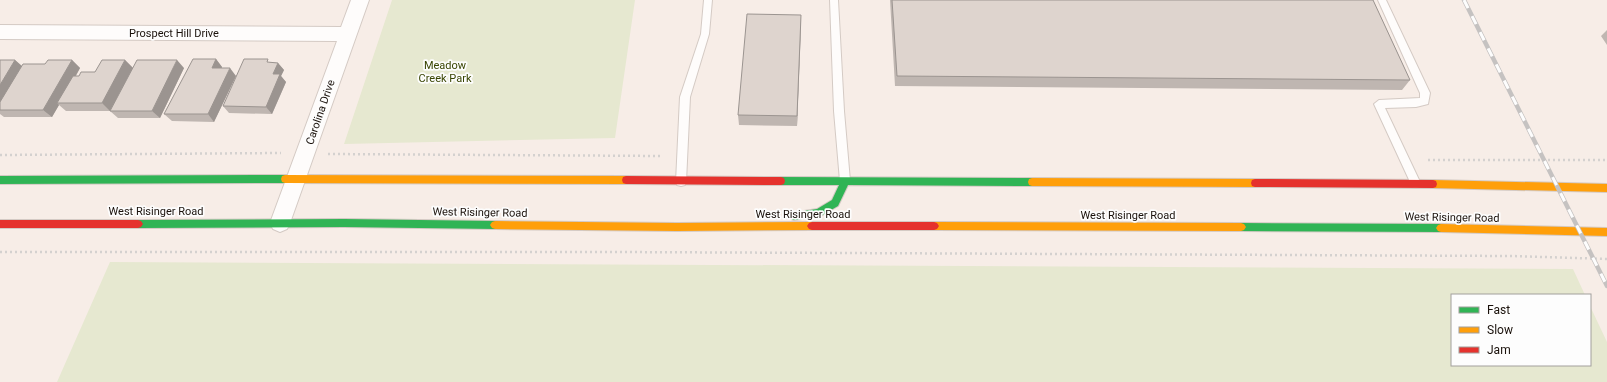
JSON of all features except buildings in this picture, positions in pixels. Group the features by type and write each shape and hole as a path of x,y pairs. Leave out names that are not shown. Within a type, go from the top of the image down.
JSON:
{"main road":[{"path":"0,180 296,179 681,182 845,181 1416,184 1607,188"},
{"path":"728,217 782,218 819,213 835,203 845,181"},
{"path":"592,226 610,218 622,217"},
{"name":"West Risinger Road","path":"0,224 280,223 676,228 862,226 1434,228 1607,232"}],"street":[{"name":"Carolina Drive","path":"280,223 360,0"},
{"name":"Prospect Hill Drive","path":"0,32 348,34"}],"lane":[{"path":"681,182 685,97 705,34 708,0"},
{"path":"834,0 839,111 845,181"},
{"path":"1382,0 1425,93 1425,101 1416,103 1379,104 1416,184"}],"path":[{"path":"0,252 622,252 1512,256 1607,259"}],"green space":[{"name":"Meadow Creek Park","path":"392,0 635,0 615,138 344,144"},
{"path":"110,262 1573,269 1585,294 1451,294 1451,366 1591,366 1591,308 1607,342 1607,382 57,382"}],"railway":[{"path":"1464,0 1607,286"}],"traffic: fast":[{"path":"0,180 285,179"},
{"path":"781,181 1032,182"},
{"path":"794,216 819,213 835,203 845,181"},
{"path":"138,224 344,223 495,225"},
{"path":"1241,227 1441,228"}],"traffic: slow":[{"path":"285,179 626,180"},
{"path":"1032,182 1255,183"},
{"path":"1433,184 1607,188"},
{"path":"495,225 677,227 812,226"},
{"path":"934,226 1241,227"},
{"path":"1441,228 1607,232"}],"traffic: jam":[{"path":"626,180 781,181"},
{"path":"1255,183 1433,184"},
{"path":"0,224 138,224"},
{"path":"812,226 934,226"}]}
